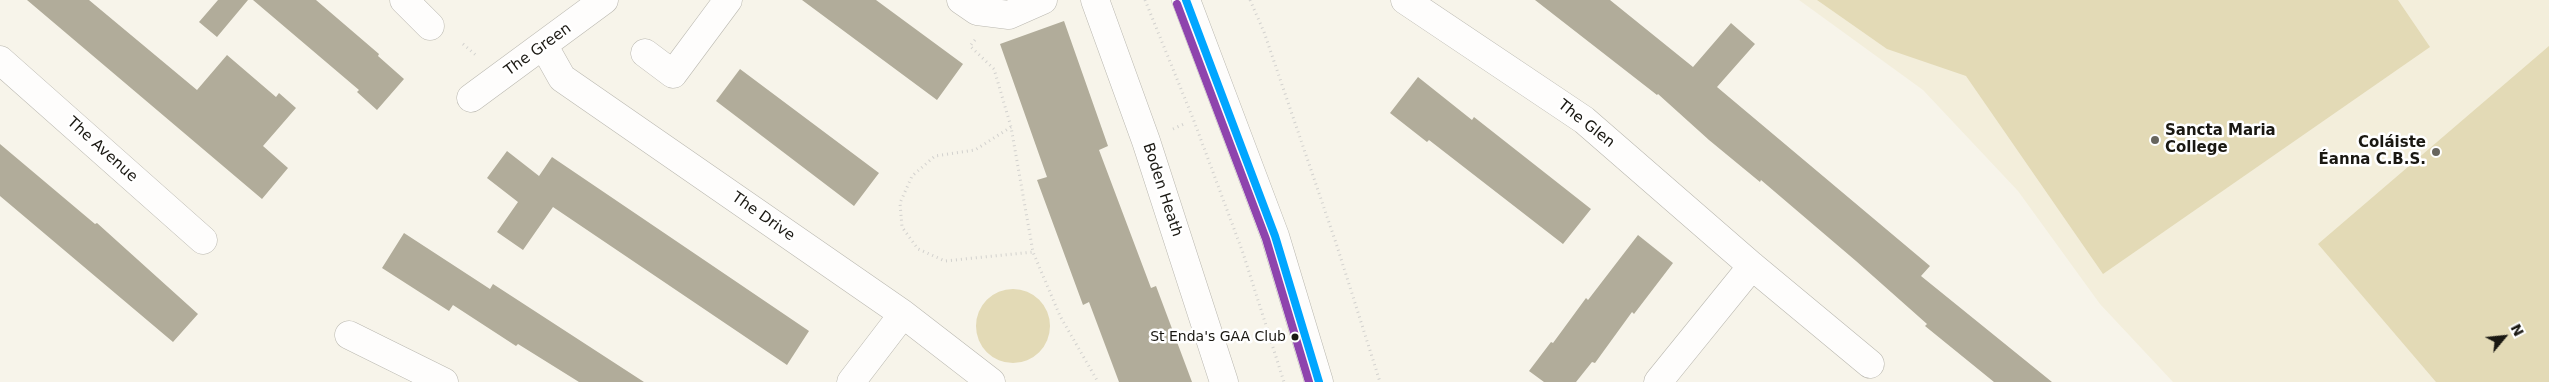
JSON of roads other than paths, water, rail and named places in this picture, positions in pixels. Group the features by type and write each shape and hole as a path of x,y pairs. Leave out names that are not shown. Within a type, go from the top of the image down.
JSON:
{"street":[{"path":"404,0 430,26"},
{"name":"The Green","path":"471,98 604,0"},
{"path":"645,53 674,74 728,0"},
{"path":"961,0 976,11 1009,15 1043,0"},
{"name":"Boden Heath","path":"1095,0 1146,141 1224,382"},
{"path":"1186,0 1276,236 1319,382"},
{"name":"The Glen","path":"1405,0 1584,120 1752,266 1870,364"},
{"name":"The Drive","path":"544,46 562,78 903,314 991,382"},
{"name":"The Avenue","path":"0,60 203,240"},
{"path":"1658,382 1752,266"},
{"path":"851,382 903,314"},
{"path":"349,335 444,382"}],"place":[{"name":"Sancta Maria College","path":"2155,140"},
{"name":"Coláiste Éanna C.B.S.","path":"2436,152"},
{"name":"St Enda's GAA Club","path":"1295,337"}]}
